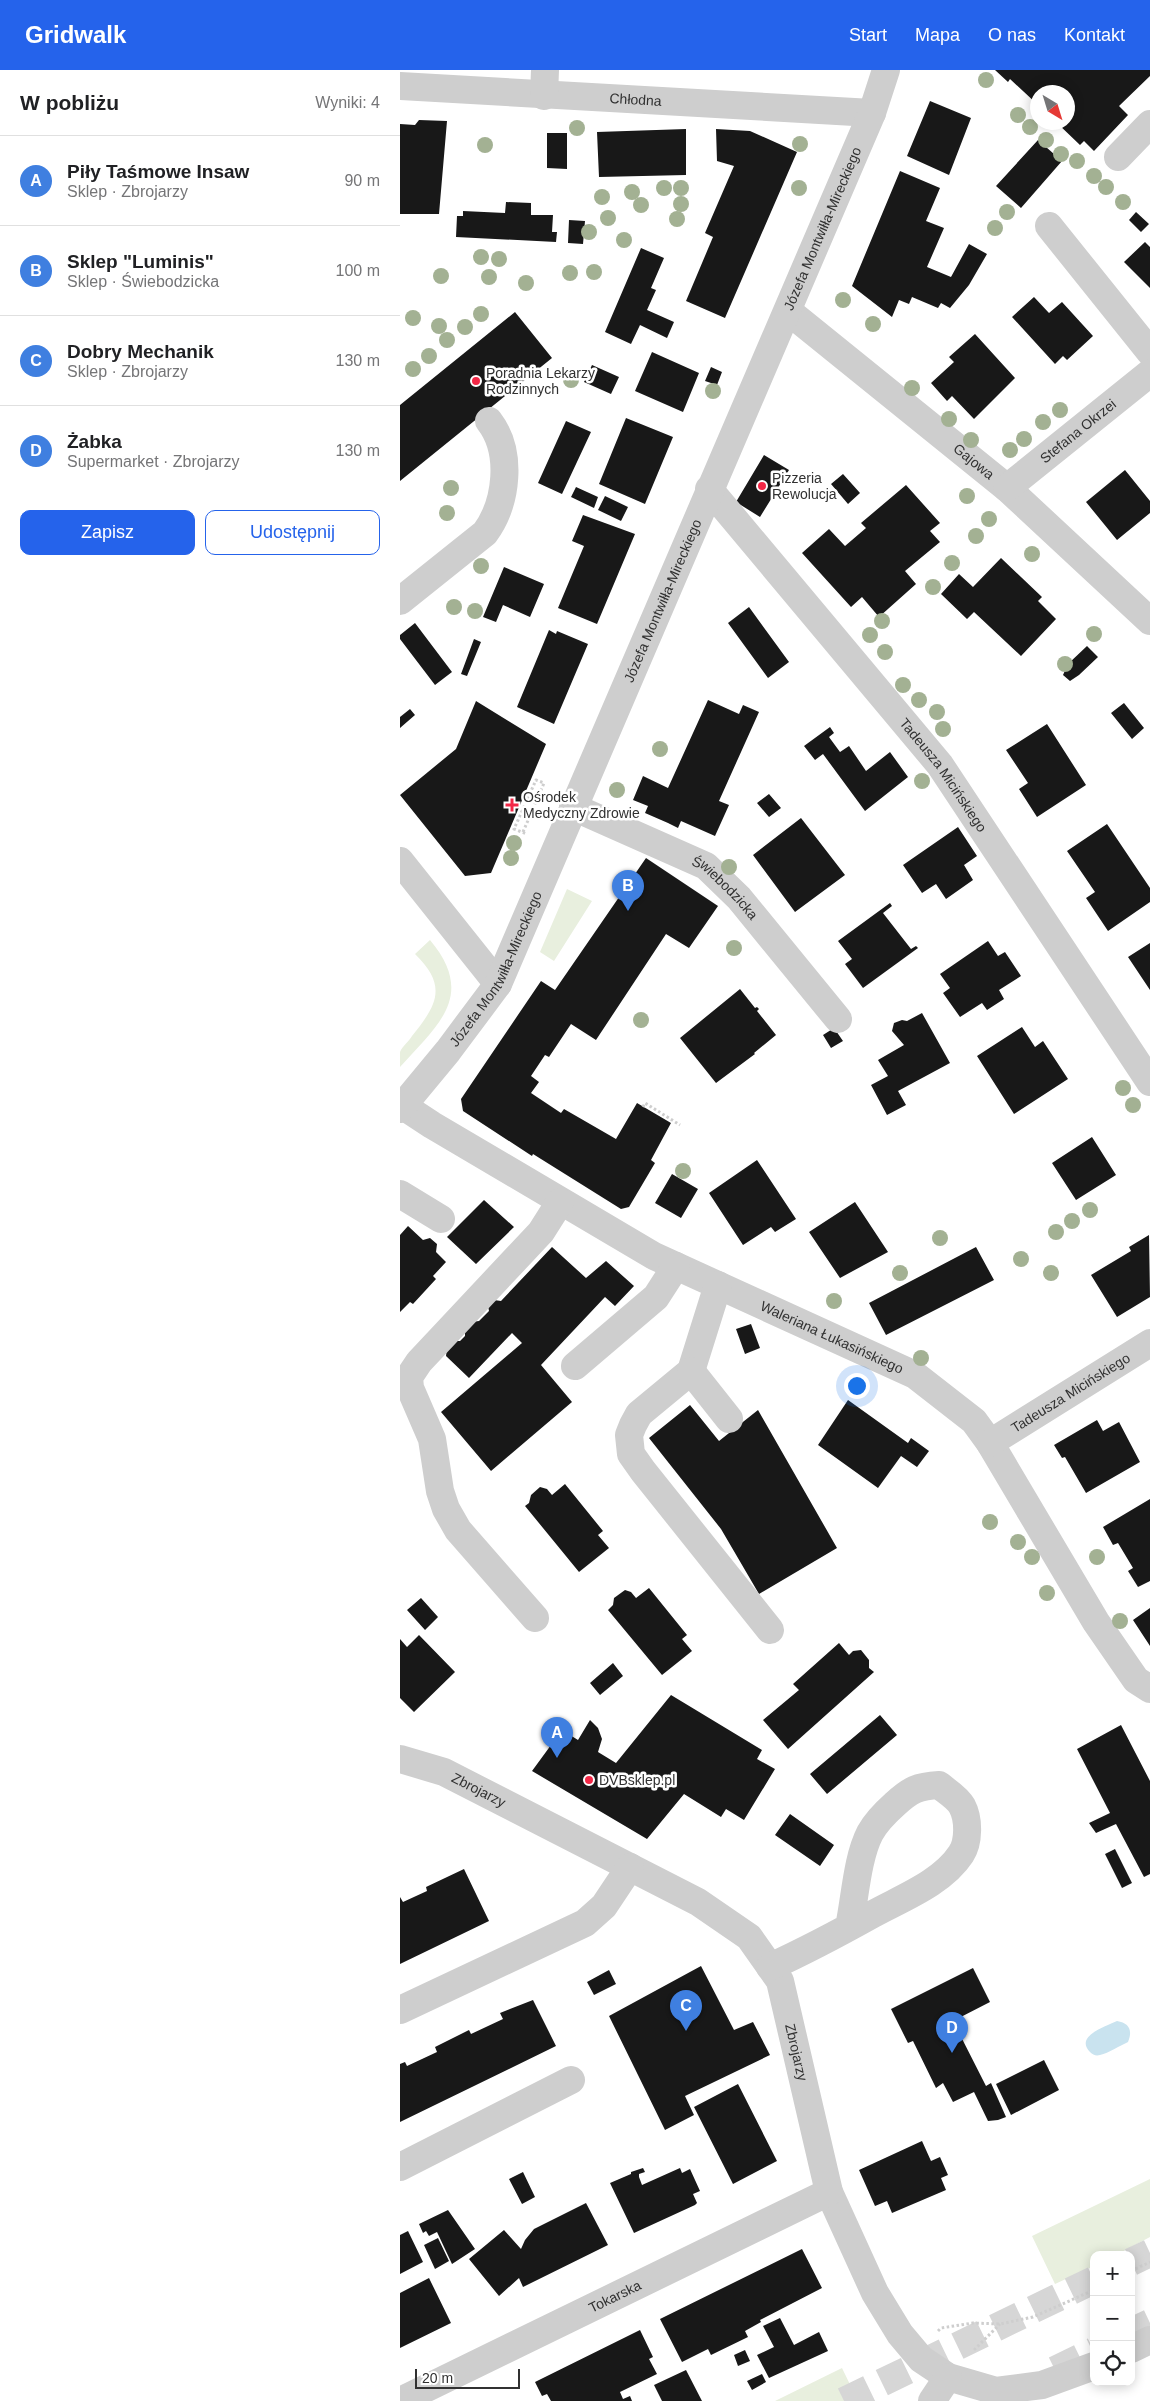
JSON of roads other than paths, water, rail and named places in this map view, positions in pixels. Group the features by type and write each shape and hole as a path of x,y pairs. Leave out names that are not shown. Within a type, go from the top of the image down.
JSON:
{"street":[{"name":"Józefa Montwiłła-Mireckiego","path":"402,1107 448,1051 498,984 709,489 788,311 872,113 886,70"},
{"name":"Chłodna","path":"400,86 544,83 872,113"},
{"path":"1118,157 1150,124"},
{"path":"1049,226 1150,352"},
{"name":"Gajowa","path":"788,311 1007,488 1150,621"},
{"name":"Stefana Okrzei","path":"1007,488 1150,373"},
{"path":"400,601 485,533 493,523 501,497 504,453 497,431 489,421"},
{"name":"Tadeusza Micińskiego","path":"709,489 940,765 1150,1082"},
{"name":"Świebodzicka","path":"573,807 706,866 739,898 838,1019"},
{"path":"400,861 498,984"},
{"name":"Waleriana Łukasińskiego","path":"402,1107 654,1256 916,1375 974,1422 990,1443 1096,1622 1136,1680 1150,1689"},
{"path":"400,1194 441,1219"},
{"path":"535,1618 458,1530 446,1509 440,1491 432,1439 412,1394 409,1377 419,1362 542,1232 560,1202"},
{"path":"575,1366 656,1297 676,1266"},
{"path":"718,1285 691,1371 639,1414 629,1435 631,1454 770,1630"},
{"name":"Tadeusza Micińskiego","path":"990,1443 1150,1343"},
{"path":"691,1371 730,1419"},
{"name":"Zbrojarzy","path":"400,1760 444,1772 698,1902 749,1937 780,1981 829,2192 861,2266 889,2318 913,2352 934,2369 948,2377 996,2391 1021,2390 1056,2382 1090,2368"},
{"path":"770,1967 849,1927 925,1886 948,1868 961,1853 966,1840 967,1825 962,1806 939,1785 920,1786 903,1796 886,1813 870,1834 862,1860 849,1927"},
{"path":"400,2010 585,1923 604,1906 630,1867"},
{"path":"400,2167 571,2080"},
{"name":"Tokarska","path":"400,2401 829,2192"},
{"path":"1135,2347 1150,2340"},
{"path":"932,2401 948,2377"}],"water":[{"path":"1117,2021 1124,2023 1129,2028 1128,2042 1103,2054 1096,2055 1091,2053 1086,2046 1089,2036"}],"tunnel":[{"path":"1135,2260 1150,2253"},
{"path":"844,2401 1090,2282"},
{"path":"1135,2330 1150,2323"},
{"path":"1055,2370 1090,2353"}],"place":[{"name":"Poradnia Lekarzy Rodzinnych","path":"476,381"},
{"name":"Pizzeria Rewolucja","path":"762,486"},
{"name":"Ośrodek Medyczny Zdrowie","path":"512,805"},
{"name":"Sklep \"Luminis\"","path":"628,911"},
{"name":"Piły Taśmowe Insaw","path":"557,1758"},
{"name":"DVBsklep.pl","path":"589,1780"},
{"name":"Dobry Mechanik","path":"686,2031"},
{"name":"Żabka","path":"952,2053"}]}
